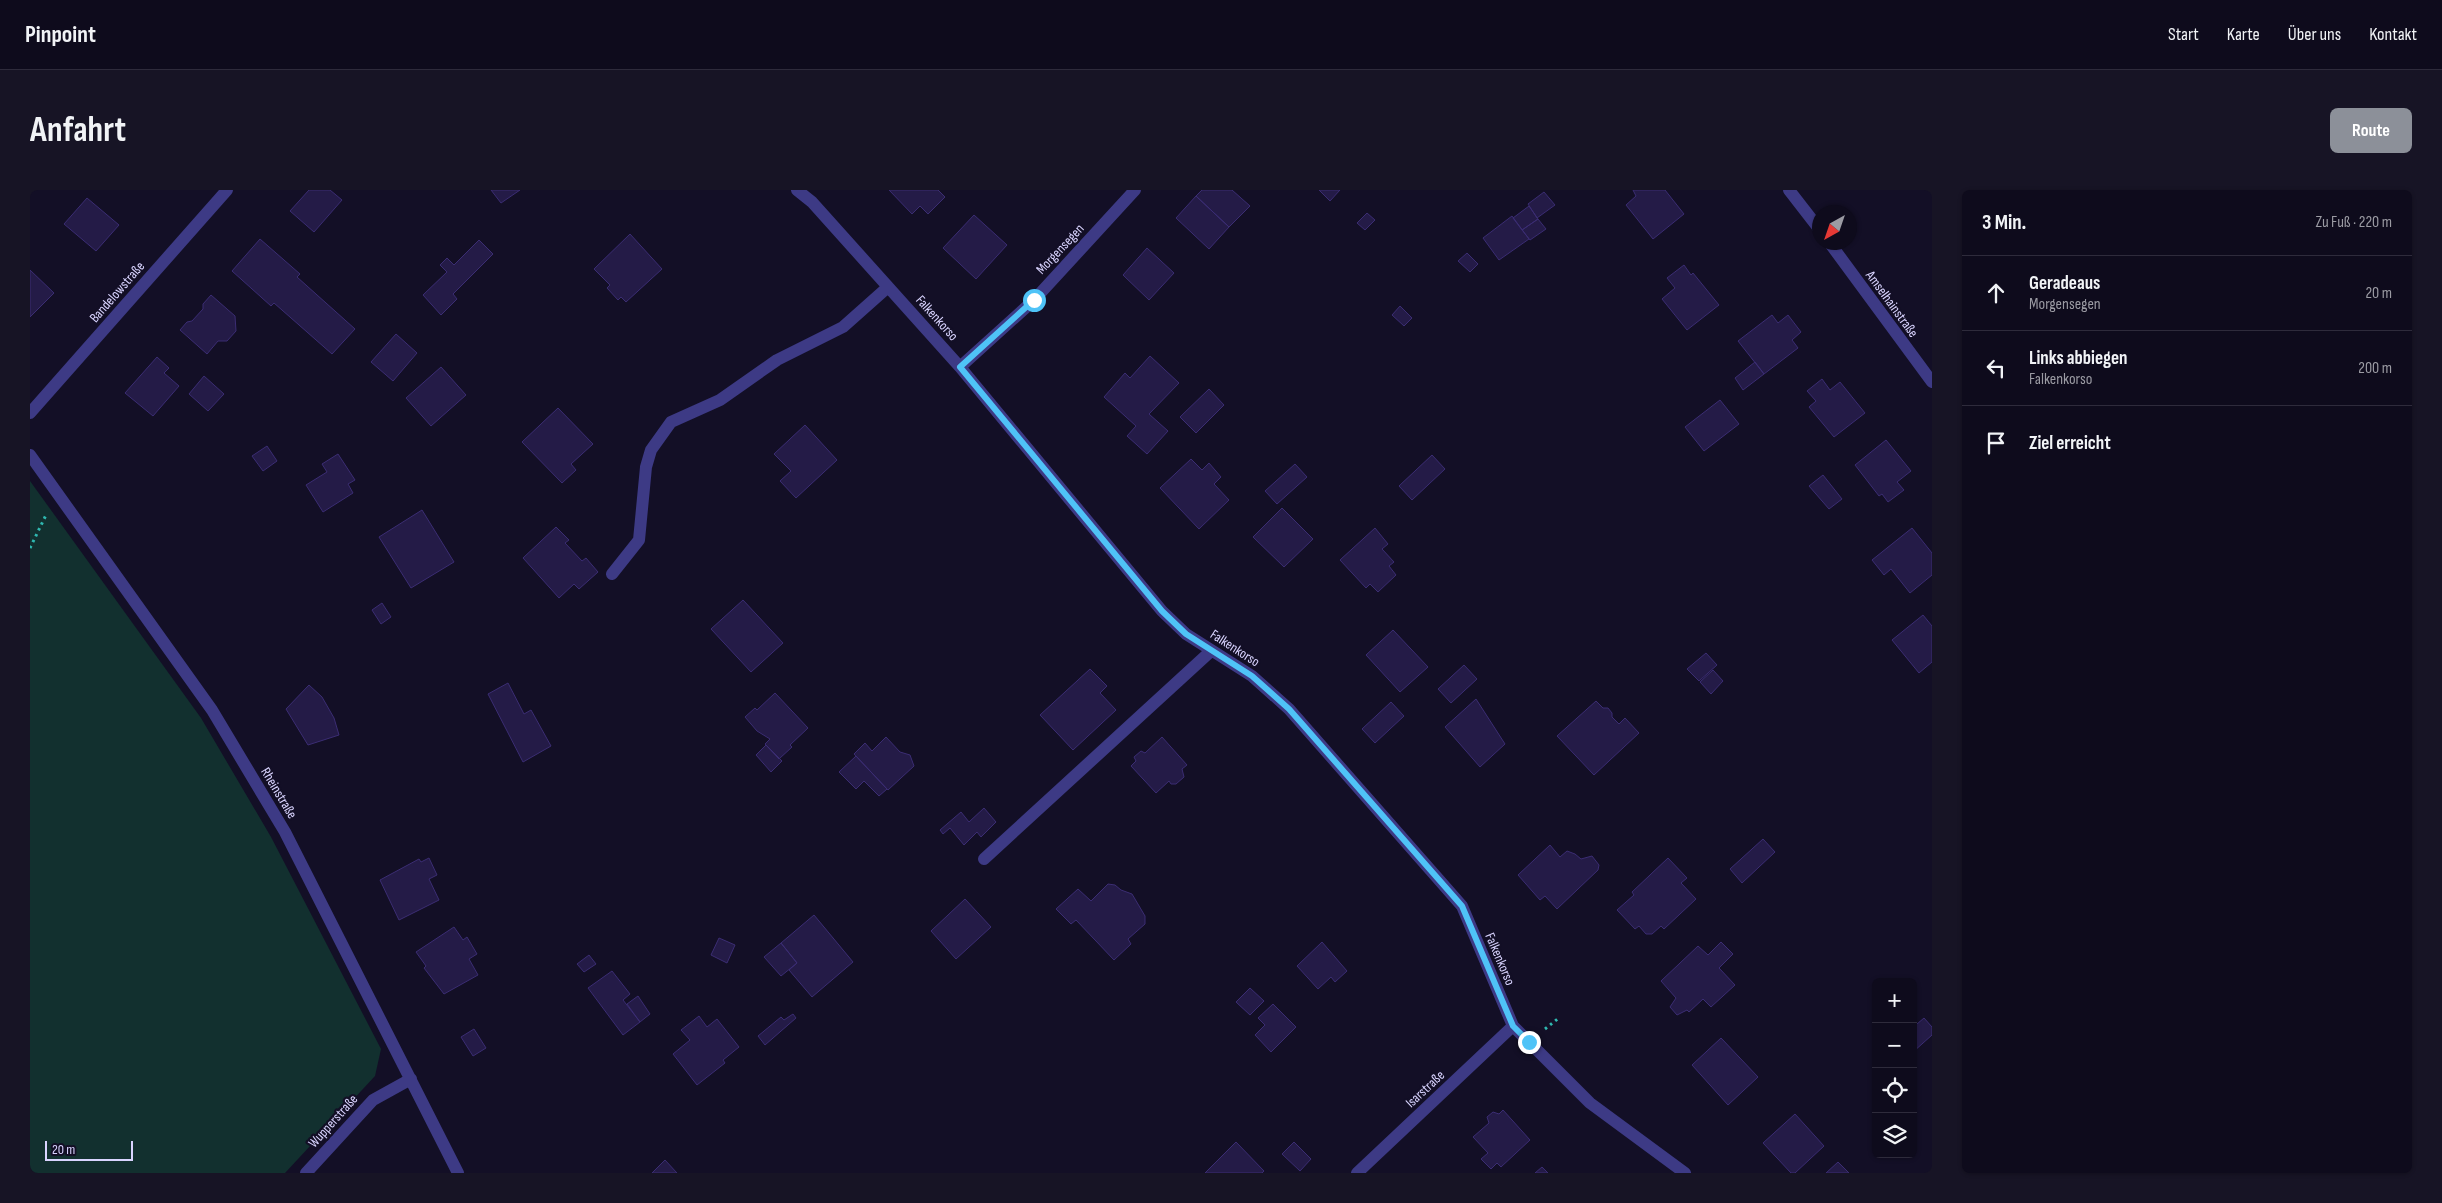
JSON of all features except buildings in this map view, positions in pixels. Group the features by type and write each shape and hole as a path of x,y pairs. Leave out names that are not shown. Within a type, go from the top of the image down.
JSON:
{"street":[{"name":"Bandelowstraße","path":"30,413 227,190"},
{"name":"Falkenkorso","path":"797,190 812,202 960,367 1162,611 1186,634 1252,676 1289,709 1462,906 1513,1026 1590,1103 1685,1173"},
{"name":"Morgensegen","path":"960,367 1034,300 1135,190"},
{"path":"1789,190 1812,220"},
{"name":"Amselhainstraße","path":"1835,250 1932,382"},
{"path":"612,574 639,540 651,450 671,422 720,400 777,360 843,327 888,287"},
{"name":"Rheinstraße","path":"30,456 212,710 285,832 458,1173"},
{"path":"984,859 1211,651"},
{"name":"Isarstraße","path":"1357,1173 1513,1026"},
{"name":"Wupperstraße","path":"306,1173 373,1100 411,1078"}],"path":[{"path":"30,548 56,492"}],"green space":[{"path":"30,481 201,718 271,837 381,1049 375,1076 285,1173 30,1173"}],"route":[{"path":"1034,300 960,367 1162,611 1186,634 1252,676 1289,709 1462,906 1513,1026 1529,1042"}]}
